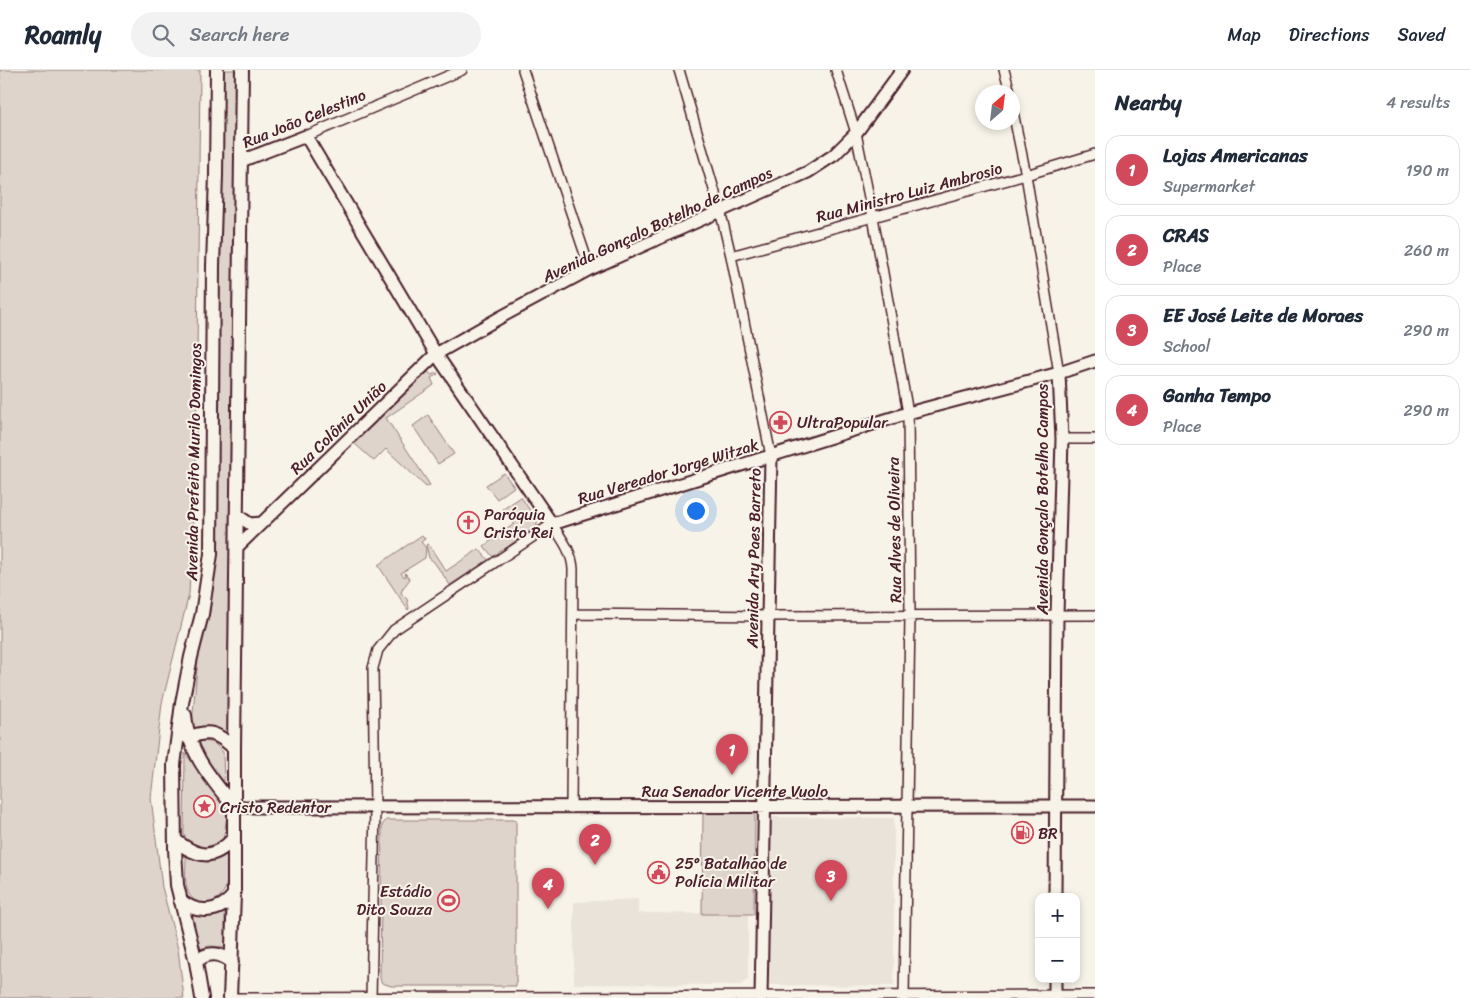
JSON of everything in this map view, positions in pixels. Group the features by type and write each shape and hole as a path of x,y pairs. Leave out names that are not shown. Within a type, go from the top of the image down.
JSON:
{"main road":[{"name":"Avenida Prefeito Murilo Domingos","path":"202,998 196,962 177,885 174,765 183,695 202,614 211,554 212,275 216,175 217,70"},
{"path":"230,998 234,895 242,70"},
{"path":"183,695 188,738 198,759 234,807"},
{"path":"188,738 207,732 217,734 234,748"},
{"path":"175,840 188,850 202,854 215,854 234,838"},
{"path":"180,900 189,907 206,910 223,905 234,895"},
{"path":"196,962 204,956 213,954 223,956 232,963"}],"street":[{"name":"Rua João Celestino","path":"241,161 306,136 462,70"},
{"path":"523,70 590,269"},
{"name":"Avenida Ary Paes Barreto","path":"679,70 720,210 731,256 771,456 761,997"},
{"name":"Rua Alves de Oliveira","path":"836,70 856,133 908,413 910,616 904,997"},
{"name":"Avenida Gonçalo Botelho de Campos","path":"436,354 590,269 808,172 834,155 856,133 902,70"},
{"path":"1004,70 1008,85"},
{"name":"Avenida Gonçalo Botelho Campos","path":"1017,130 1059,373 1062,439 1057,615 1056,893"},
{"path":"306,136 436,354 552,524 572,559 574,614 571,808"},
{"name":"Rua Ministro Luiz Ambrosio","path":"731,256 1026,175 1095,154"},
{"name":"Rua Colônia União","path":"237,547 436,354"},
{"name":"Rua Vereador Jorge Witzak","path":"371,997 375,808 373,668 378,650 394,630 552,524 908,413 1059,373 1095,361"},
{"path":"1062,439 1095,439"},
{"path":"237,515 250,524 262,523"},
{"path":"574,614 1095,616"},
{"name":"Rua Senador Vicente Vuolo","path":"234,807 1095,806"},
{"path":"1055,983 1055,996"},
{"path":"230,998 1095,995"}],"shaded area":[{"path":"0,70 200,70 196,455 189,594 162,703 151,798 162,887 178,949 184,998 0,998"},
{"path":"222,70 236,70 228,734 220,729 211,727 192,729 198,658 210,612 217,556"},
{"path":"428,372 432,375 436,372 438,374 431,378 434,385 386,418 430,485 426,487 386,449 374,461 354,443"},
{"path":"428,415 454,454 438,464 413,426"},
{"path":"504,473 514,487 497,499 486,485"},
{"path":"521,497 537,521 537,526 493,557 484,546 514,524 503,509"},
{"path":"422,535 425,539 421,542 426,548 425,558 401,573 404,577 406,576 405,573 410,579 401,593 407,599 408,610 378,565"},
{"path":"428,544 446,571 479,549 488,560 450,585 429,558 426,545"},
{"path":"204,741 214,743 223,752 224,782 212,769 195,743"},
{"path":"185,753 214,790 229,805 223,840 213,846 197,846 192,844 184,835"},
{"path":"703,809 755,809 754,914 702,914"},
{"path":"769,817 894,818 894,986 769,985"},
{"name":"Estádio Dito Souza","path":"386,820 516,820 516,986 391,986 382,983 380,979 382,825"},
{"path":"227,854 227,882 223,892 214,901 208,903 197,902 192,898 187,888 186,856 207,861"},
{"path":"638,899 638,913 748,914 748,979 741,985 574,984 574,902"},
{"path":"225,912 225,947 209,946 200,949 190,913 208,917"}],"place":[{"name":"UltraPopular","path":"781,422"},
{"name":"Paróquia Cristo Rei","path":"468,523"},
{"name":"Lojas Americanas","path":"732,775"},
{"name":"Cristo Redentor","path":"204,807"},
{"name":"BR","path":"1022,833"},
{"name":"CRAS","path":"595,865"},
{"name":"25º Batalhão de Polícia Militar","path":"659,872"},
{"name":"Estádio Dito Souza","path":"448,900"},
{"name":"EE José Leite de Moraes","path":"831,901"},
{"name":"Ganha Tempo","path":"548,909"}]}
